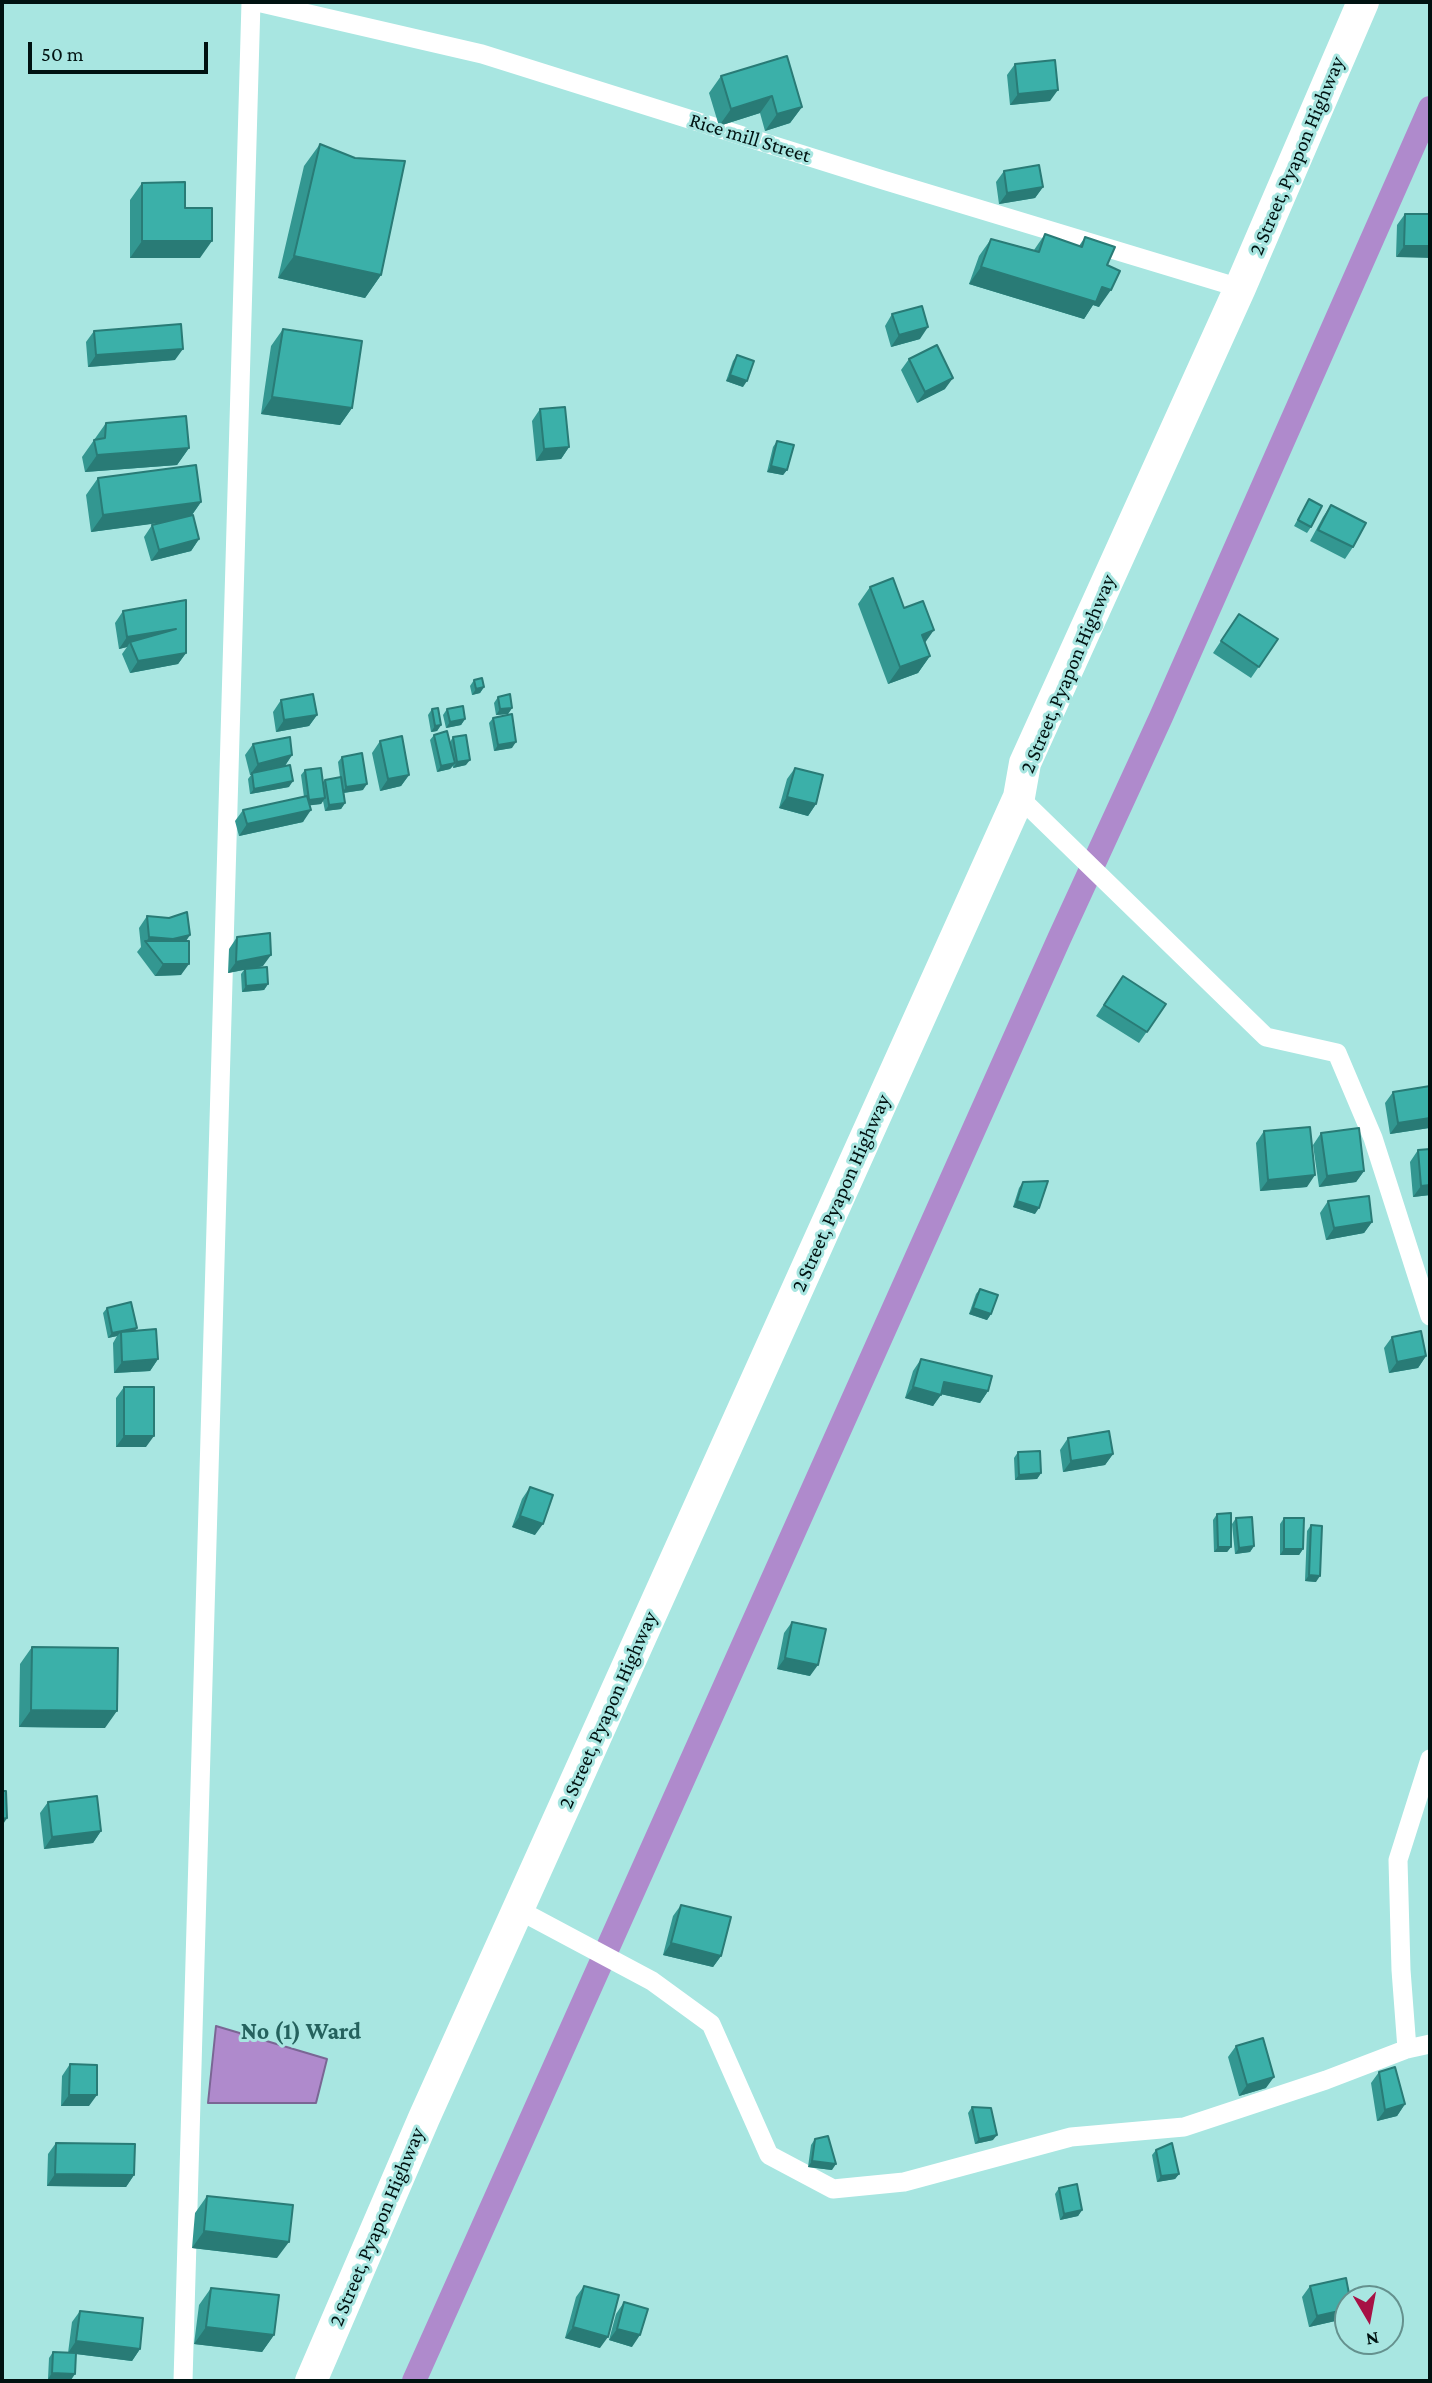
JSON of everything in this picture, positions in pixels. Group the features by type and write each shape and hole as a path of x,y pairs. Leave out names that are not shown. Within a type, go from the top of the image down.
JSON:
{"main road":[{"name":"2 Street, Pyapon Highway","path":"311,2381 517,1909 1019,797 1025,763 1240,288 1363,2"}],"street":[{"path":"183,2381 251,2"},
{"name":"Rice mill Street","path":"257,2 482,54 1240,288"},
{"path":"1019,797 1266,1037 1337,1053 1373,1138 1430,1316"},
{"path":"1407,2049 1401,1970 1398,1860 1430,1759"},
{"path":"517,1909 652,1981 711,2024 769,2155 833,2189 904,2182 1071,2137 1184,2127 1326,2080 1407,2049 1430,2044"}],"shaded area":[{"path":"216,2026 327,2059 316,2103 208,2103"}],"building":[{"path":"787,56 802,107 777,114 772,96 731,109 721,76"},
{"path":"1055,60 1058,90 1018,94 1015,64"},
{"path":"320,144 355,158 405,161 381,275 294,256"},
{"path":"1039,165 1043,187 1007,193 1004,171"},
{"path":"185,182 185,208 212,208 212,241 142,241 142,183"},
{"path":"1405,214 1430,214 1430,246 1404,246"},
{"path":"1045,234 1082,247 1085,237 1115,247 1107,265 1120,271 1111,290 1102,287 1096,302 981,267 991,239 1039,252"},
{"path":"922,306 928,327 899,335 892,314"},
{"path":"181,324 183,349 96,355 94,331"},
{"path":"283,329 362,341 352,408 272,397"},
{"path":"937,345 953,378 925,392 909,359"},
{"path":"737,355 754,361 747,381 730,375"},
{"path":"565,407 569,447 544,449 540,409"},
{"path":"186,416 189,448 97,455 94,440 105,438 106,423"},
{"path":"777,441 794,445 787,470 771,466"},
{"path":"196,465 201,502 103,515 98,478"},
{"path":"1309,499 1322,506 1311,527 1298,520"},
{"path":"1331,505 1366,523 1353,547 1318,530"},
{"path":"193,515 199,539 159,550 152,525"},
{"path":"893,578 904,608 923,601 934,630 922,635 930,656 900,667 870,587"},
{"path":"186,600 186,653 138,661 130,642 176,629 127,637 123,611"},
{"path":"1239,614 1278,639 1259,667 1221,641"},
{"path":"482,678 484,687 476,689 474,680"},
{"path":"313,694 317,715 284,720 281,700"},
{"path":"510,694 512,708 500,709 498,697"},
{"path":"463,706 465,719 450,722 447,709"},
{"path":"438,708 441,725 435,726 432,709"},
{"path":"512,714 516,742 498,745 493,718"},
{"path":"447,731 455,763 441,766 434,735"},
{"path":"466,735 470,760 457,762 453,737"},
{"path":"402,736 409,775 388,779 380,741"},
{"path":"290,737 292,755 258,764 253,744"},
{"path":"362,753 367,784 346,787 342,757"},
{"path":"290,765 293,781 254,789 252,773"},
{"path":"321,768 325,798 309,800 305,770"},
{"path":"795,768 823,775 816,804 787,797"},
{"path":"341,777 345,803 329,805 325,780"},
{"path":"307,796 311,810 247,824 243,810"},
{"path":"187,912 190,935 173,939 149,937 147,916 169,918"},
{"path":"270,933 271,955 236,962 237,937"},
{"path":"145,941 189,941 189,964 163,964"},
{"path":"267,967 268,984 246,986 245,969"},
{"path":"1123,976 1166,1004 1147,1032 1104,1005"},
{"path":"1430,1086 1430,1118 1398,1123 1393,1092"},
{"path":"1310,1127 1315,1175 1268,1180 1264,1131"},
{"path":"1359,1128 1364,1171 1327,1176 1321,1133"},
{"path":"1430,1149 1430,1185 1421,1186 1418,1150"},
{"path":"1048,1181 1039,1208 1017,1201 1023,1182"},
{"path":"1369,1196 1372,1222 1334,1228 1328,1201"},
{"path":"980,1289 998,1295 991,1314 973,1308"},
{"path":"131,1302 137,1328 112,1333 107,1308"},
{"path":"156,1329 158,1359 122,1362 121,1332"},
{"path":"1421,1331 1426,1356 1397,1362 1392,1337"},
{"path":"921,1359 992,1376 988,1391 944,1382 941,1395 913,1387"},
{"path":"124,1387 154,1387 154,1436 124,1436"},
{"path":"1109,1431 1113,1454 1071,1461 1068,1438"},
{"path":"1040,1451 1041,1473 1019,1475 1018,1452"},
{"path":"530,1487 553,1495 543,1524 520,1516"},
{"path":"1231,1513 1231,1547 1218,1547 1217,1514"},
{"path":"1252,1517 1254,1546 1239,1548 1236,1518"},
{"path":"1284,1518 1304,1518 1303,1549 1284,1549"},
{"path":"1311,1525 1322,1526 1320,1576 1309,1575"},
{"path":"792,1622 826,1629 818,1665 785,1658"},
{"path":"32,1647 118,1648 117,1711 31,1710"},
{"path":"2,1791 6,1791 7,1818 2,1819"},
{"path":"97,1796 101,1831 52,1837 48,1802"},
{"path":"681,1905 731,1917 721,1956 671,1943"},
{"path":"1263,2038 1274,2077 1247,2085 1236,2046"},
{"path":"70,2064 97,2065 97,2095 69,2095"},
{"path":"1395,2067 1405,2104 1385,2110 1379,2072"},
{"path":"972,2107 991,2108 997,2135 979,2139"},
{"path":"828,2136 836,2164 812,2161 815,2139"},
{"path":"56,2143 135,2144 134,2175 55,2174"},
{"path":"1172,2143 1179,2174 1161,2176 1156,2150"},
{"path":"1077,2184 1082,2210 1064,2214 1059,2188"},
{"path":"207,2196 293,2205 289,2242 204,2231"},
{"path":"1346,2278 1347,2285 1334,2285 1334,2312 1317,2316 1310,2286"},
{"path":"584,2286 619,2295 608,2337 573,2327"},
{"path":"211,2288 279,2295 274,2335 206,2327"},
{"path":"624,2302 648,2309 640,2335 617,2329"},
{"path":"80,2311 143,2318 140,2349 76,2341"},
{"path":"53,2352 76,2353 75,2374 52,2373"}],"waterway":[{"path":"414,2381 1059,939 1161,717 1430,108"}],"district":[{"name":"No (1) Ward","path":"301,2032"}]}
